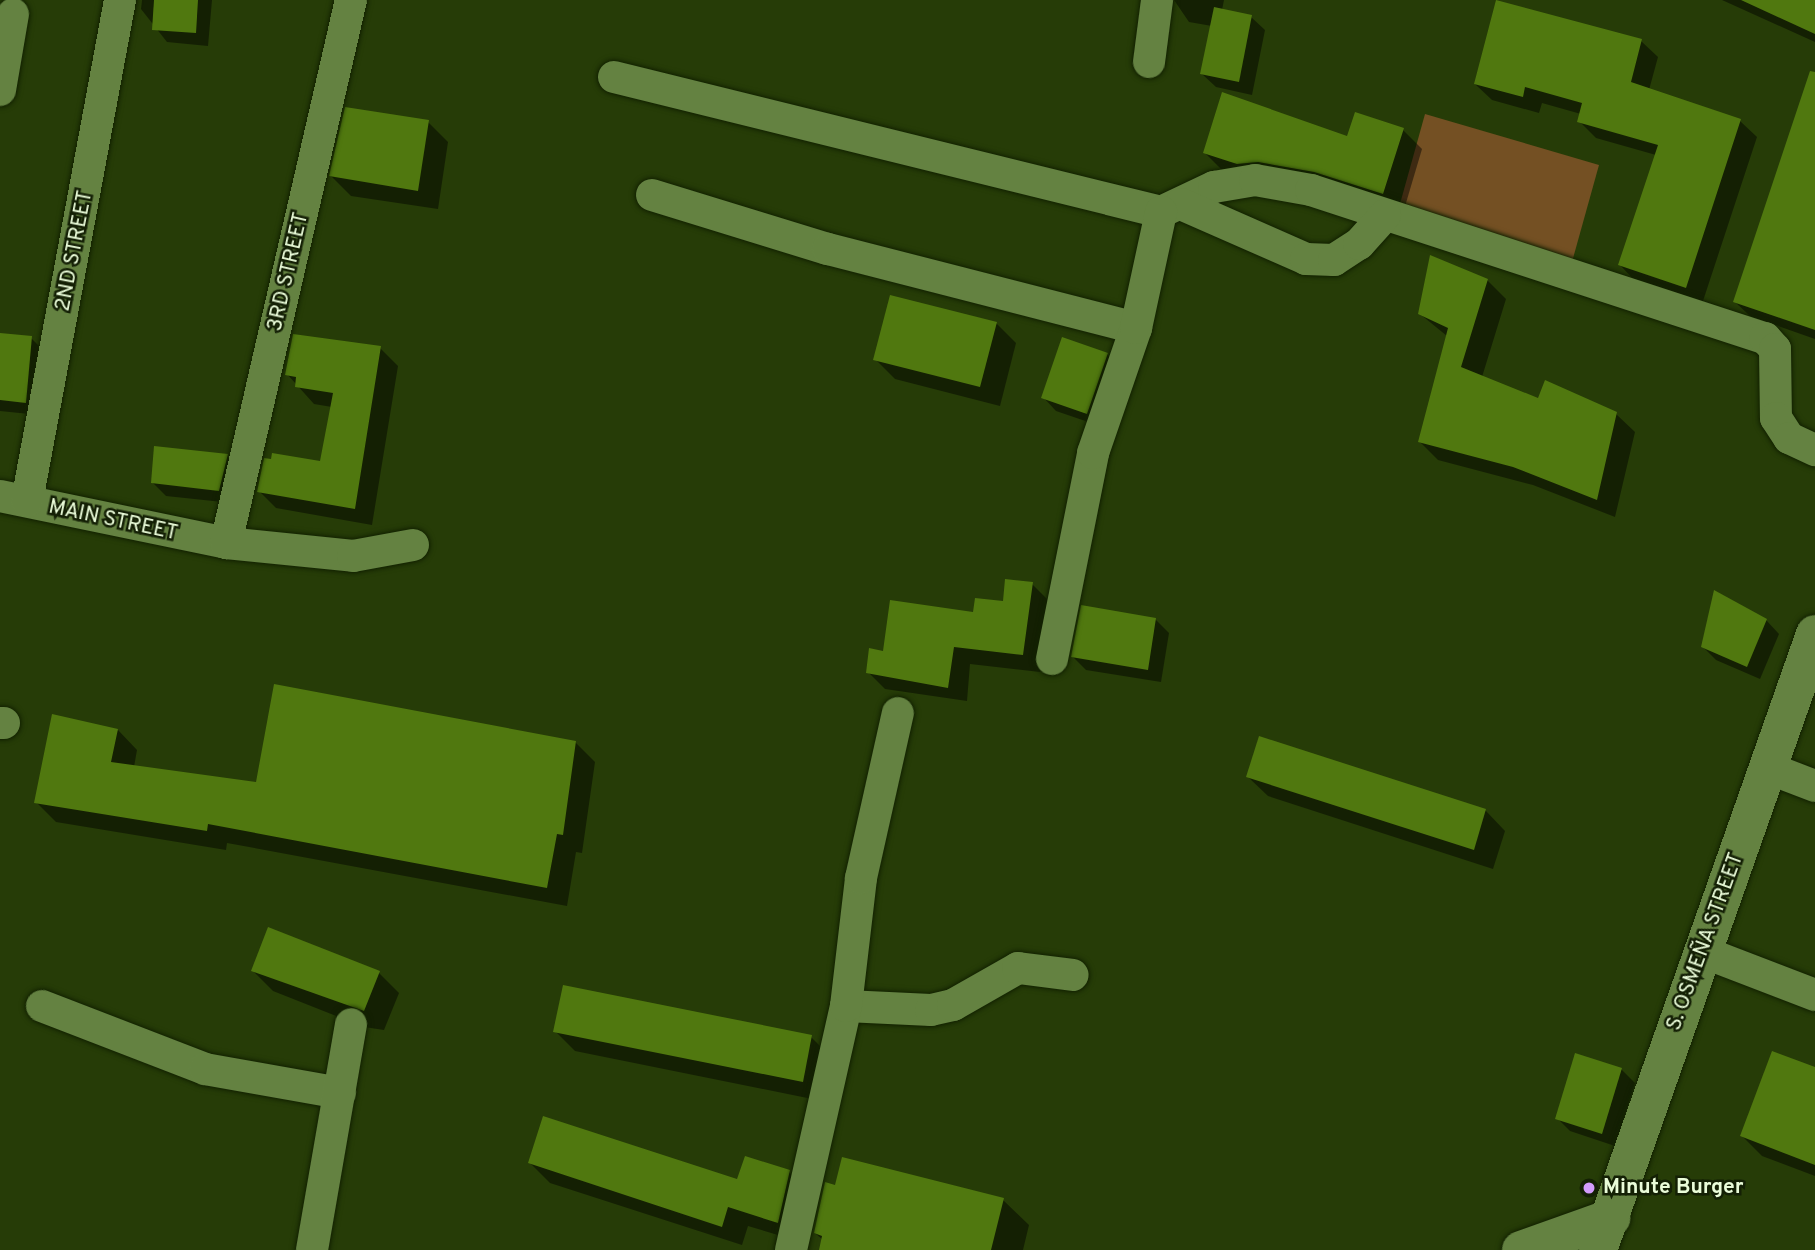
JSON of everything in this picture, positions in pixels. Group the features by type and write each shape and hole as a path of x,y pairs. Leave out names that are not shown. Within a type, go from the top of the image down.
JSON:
{"street":[{"name":"2ND STREET","path":"13,498 120,0"},
{"name":"3RD STREET","path":"226,543 351,0"},
{"path":"1149,62 1157,0"},
{"path":"0,90 13,14"},
{"path":"614,77 1171,208 1306,259 1334,260 1359,244 1385,215"},
{"path":"1052,659 1093,453 1136,328 1171,208 1214,187 1255,180 1311,190 1765,338 1775,349 1776,418 1789,438 1815,450"},
{"path":"652,195 828,250 1136,328"},
{"name":"MAIN STREET","path":"13,498 226,543 353,556 413,545"},
{"name":"S. OSMEÑA STREET","path":"1604,1234 1815,634"},
{"path":"791,1250 846,1006 861,878 898,713"},
{"path":"1768,768 1815,786"},
{"path":"1703,952 1815,995"},
{"path":"846,1006 932,1010 953,1005 1018,968 1073,975"},
{"path":"42,1006 205,1069 340,1093"},
{"path":"312,1250 351,1024"},
{"path":"1521,1250 1604,1234"}],"shaded area":[{"path":"1425,114 1599,165 1572,262 1398,211"}],"building":[{"path":"154,0 198,0 196,33 152,30"},
{"path":"1496,0 1642,39 1631,82 1741,119 1686,288 1618,265 1658,145 1577,122 1582,103 1525,87 1523,97 1474,84"},
{"path":"1741,0 1815,0 1815,34"},
{"path":"1214,7 1252,15 1239,82 1200,74"},
{"path":"1810,71 1815,72 1815,330 1733,302"},
{"path":"1222,92 1347,136 1355,112 1404,128 1383,194 1314,172 1258,162 1237,164 1203,153"},
{"path":"345,107 429,120 418,191 329,176"},
{"path":"1430,255 1488,279 1461,367 1538,398 1545,380 1617,412 1597,500 1513,467 1418,442 1448,328 1418,314"},
{"path":"890,295 997,322 980,387 873,360"},
{"path":"0,333 32,336 26,403 0,400"},
{"path":"293,334 381,346 355,509 257,492 264,458 271,459 272,453 320,461 333,393 295,387 296,377 285,375"},
{"path":"1062,337 1108,353 1087,414 1041,398"},
{"path":"154,446 228,454 219,491 151,483"},
{"path":"1005,579 1033,582 1023,655 954,647 948,688 866,673 869,648 883,651 890,600 973,612 975,598 1003,601"},
{"path":"1714,590 1767,619 1747,667 1701,647"},
{"path":"1081,605 1156,618 1148,670 1071,657"},
{"path":"274,684 576,741 563,835 557,834 547,888 208,824 207,831 34,803 52,714 118,729 111,762 256,782"},
{"path":"1259,736 1486,809 1474,850 1246,777"},
{"path":"268,927 380,971 364,1011 251,971"},
{"path":"563,985 812,1035 803,1082 553,1032"},
{"path":"1772,1051 1815,1067 1815,1165 1740,1136"},
{"path":"1575,1053 1622,1068 1602,1134 1555,1119"},
{"path":"543,1116 737,1179 745,1156 790,1170 778,1223 728,1207 722,1227 528,1163"},
{"path":"842,1157 1004,1198 991,1250 819,1250 822,1236 814,1233 825,1182 835,1185"}],"place":[{"name":"Minute Burger","path":"1589,1188"}]}
